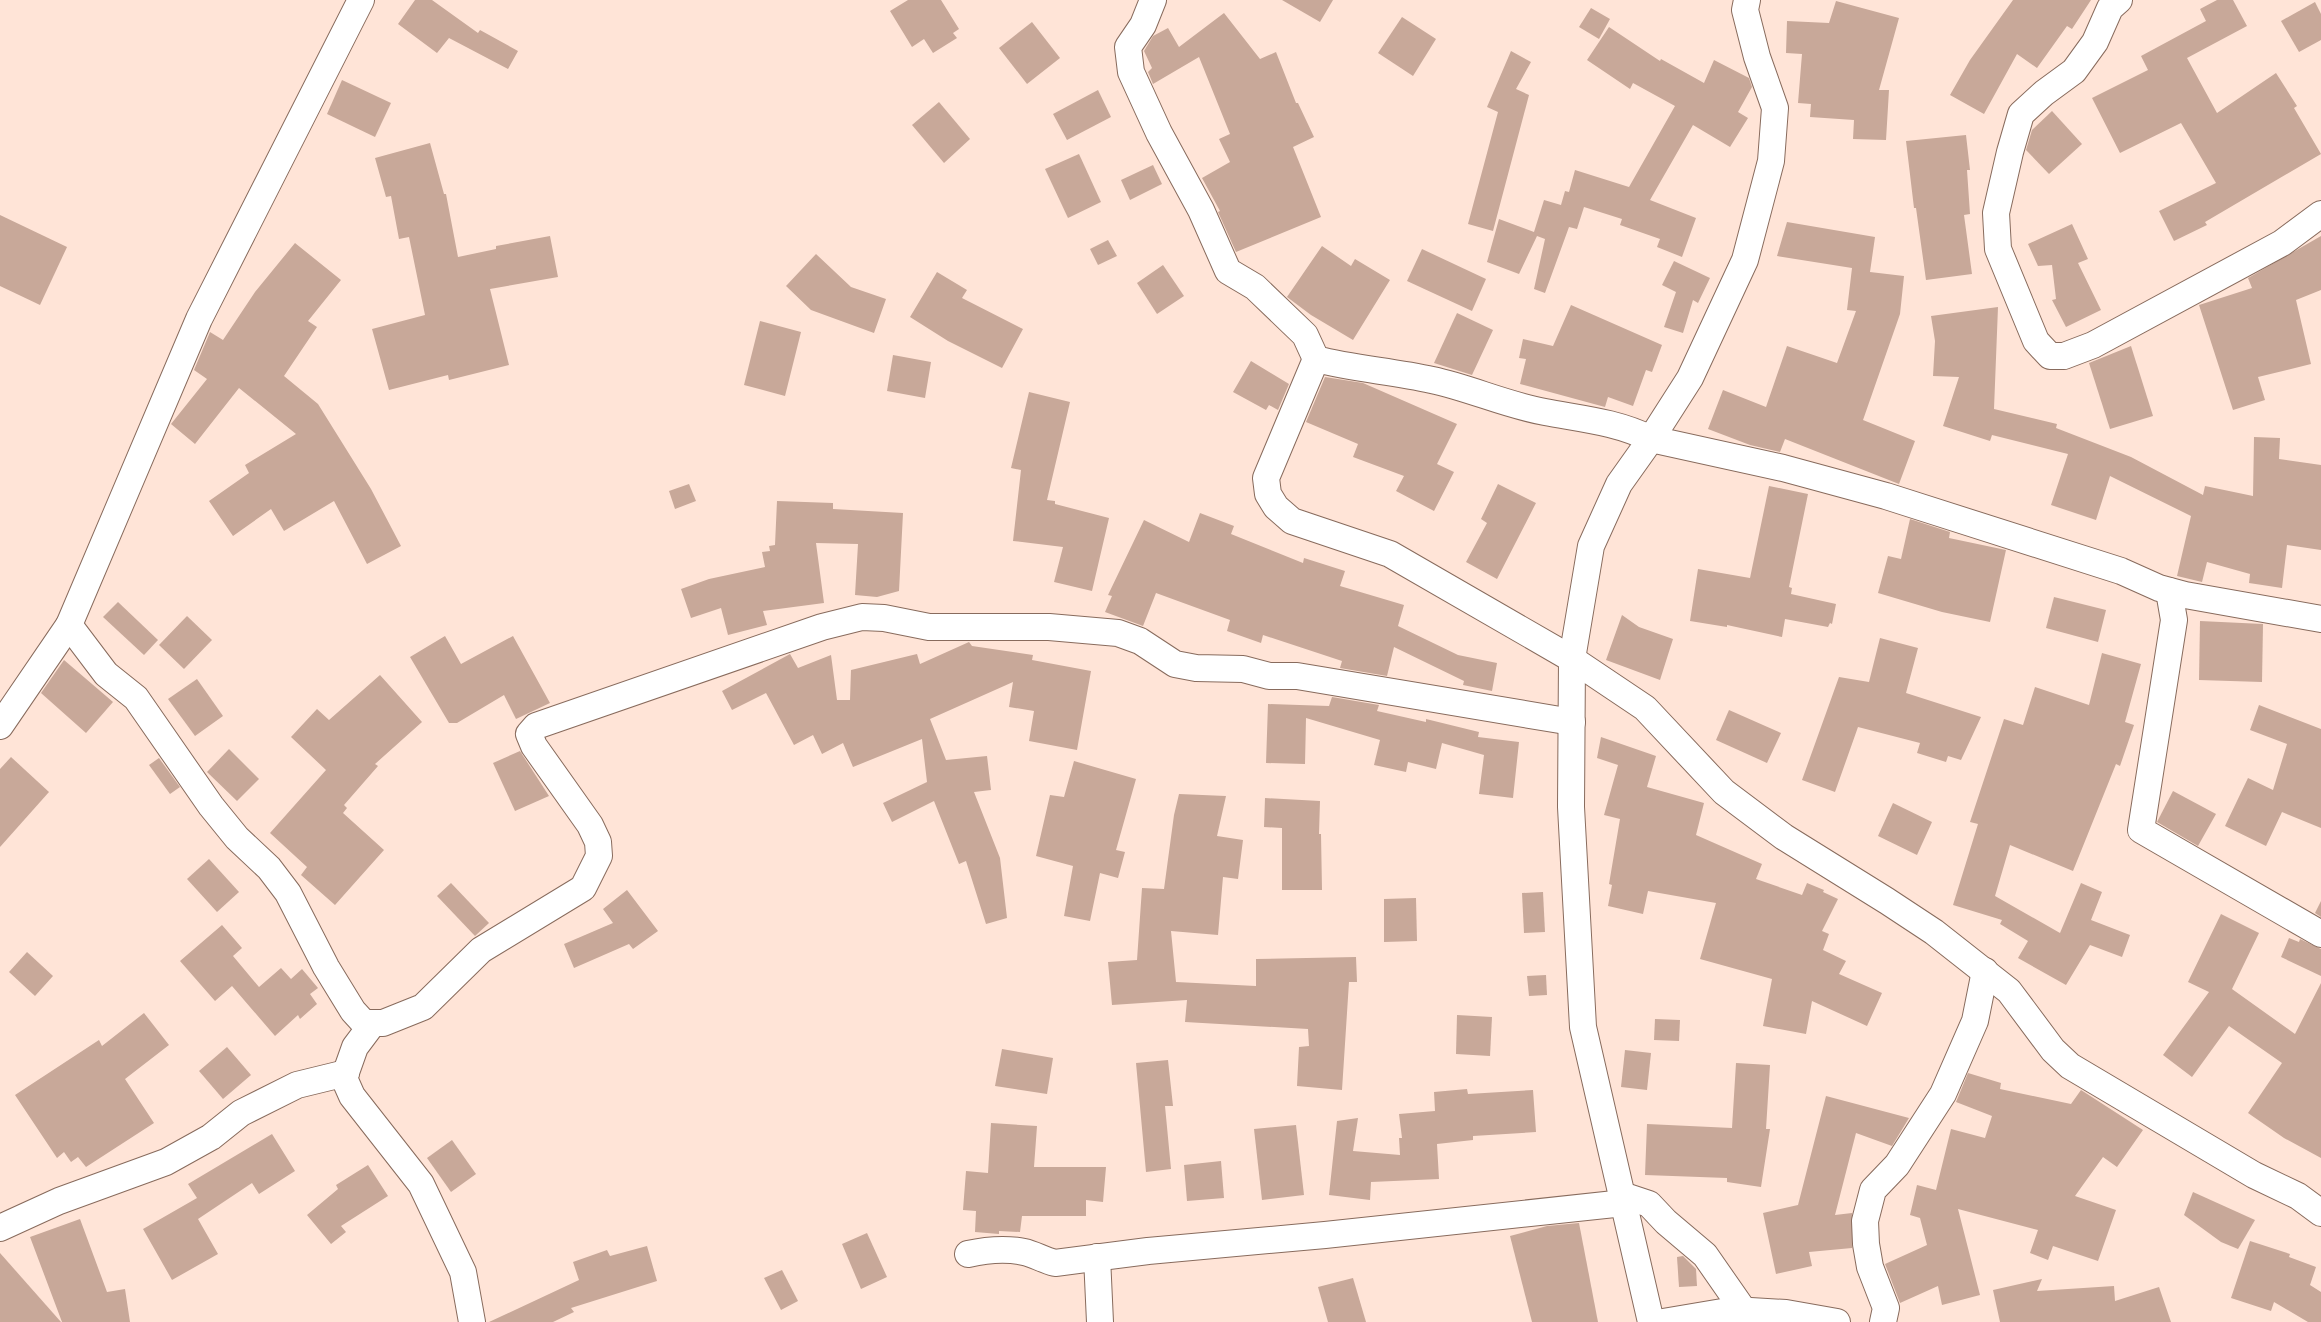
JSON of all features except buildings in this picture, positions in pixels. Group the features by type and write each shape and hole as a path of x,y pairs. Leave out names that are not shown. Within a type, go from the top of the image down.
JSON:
{"street":[{"path":"0,726 69,625 199,319 361,0"},
{"path":"1153,0 1143,25 1128,47 1131,72 1159,133 1201,210 1228,271 1255,287 1305,335 1316,359 1266,478 1268,494 1276,507 1292,521 1390,554 1572,660 1645,708 1724,792 1784,837 1888,901 1985,971 2009,991 2053,1050 2070,1066 2254,1175 2298,1196 2321,1213"},
{"path":"1651,1322 1583,1027 1571,808 1572,660 1591,546 1618,484 1651,439 1690,378 1745,260 1771,161 1775,108 1757,57 1745,10 1747,0"},
{"path":"2119,0 2110,8 2095,42 2074,71 2044,93 2021,114 1996,213 1998,249 2036,341 2050,356 2064,356 2093,345 2282,243 2321,214"},
{"path":"1316,359 1342,366 1433,380 1497,400 1632,429 1651,439 1783,468 1886,496 2121,571 2169,591 2321,619"},
{"path":"2169,591 2174,620 2141,830 2321,934"},
{"path":"69,625 106,674 136,698 154,721 176,758 237,838 274,874 288,893 326,967 353,1011 364,1023 383,1023 423,1007 481,950 583,888 593,872 599,856 598,842 590,825 534,746 529,734 536,726 822,627 862,617 884,618 929,628 1049,627 1118,633 1140,641 1175,664 1196,668 1243,669 1269,676 1297,676 1572,722"},
{"path":"1883,1322 1886,1308 1870,1267 1866,1244 1865,1221 1873,1190 1897,1164 1943,1094 1974,1021 1985,971"},
{"path":"373,1023 354,1047 344,1078 352,1096 422,1184 462,1272 472,1322"},
{"path":"0,1228 59,1201 166,1162 211,1137 241,1113 297,1085 346,1073"},
{"path":"968,1254 990,1249 1026,1252 1040,1260 1054,1263 1623,1199 1649,1204 1666,1222 1706,1255 1744,1311"},
{"path":"1097,1257 1100,1322"},
{"path":"1663,1322 1734,1310 1786,1313 1837,1322"}]}
